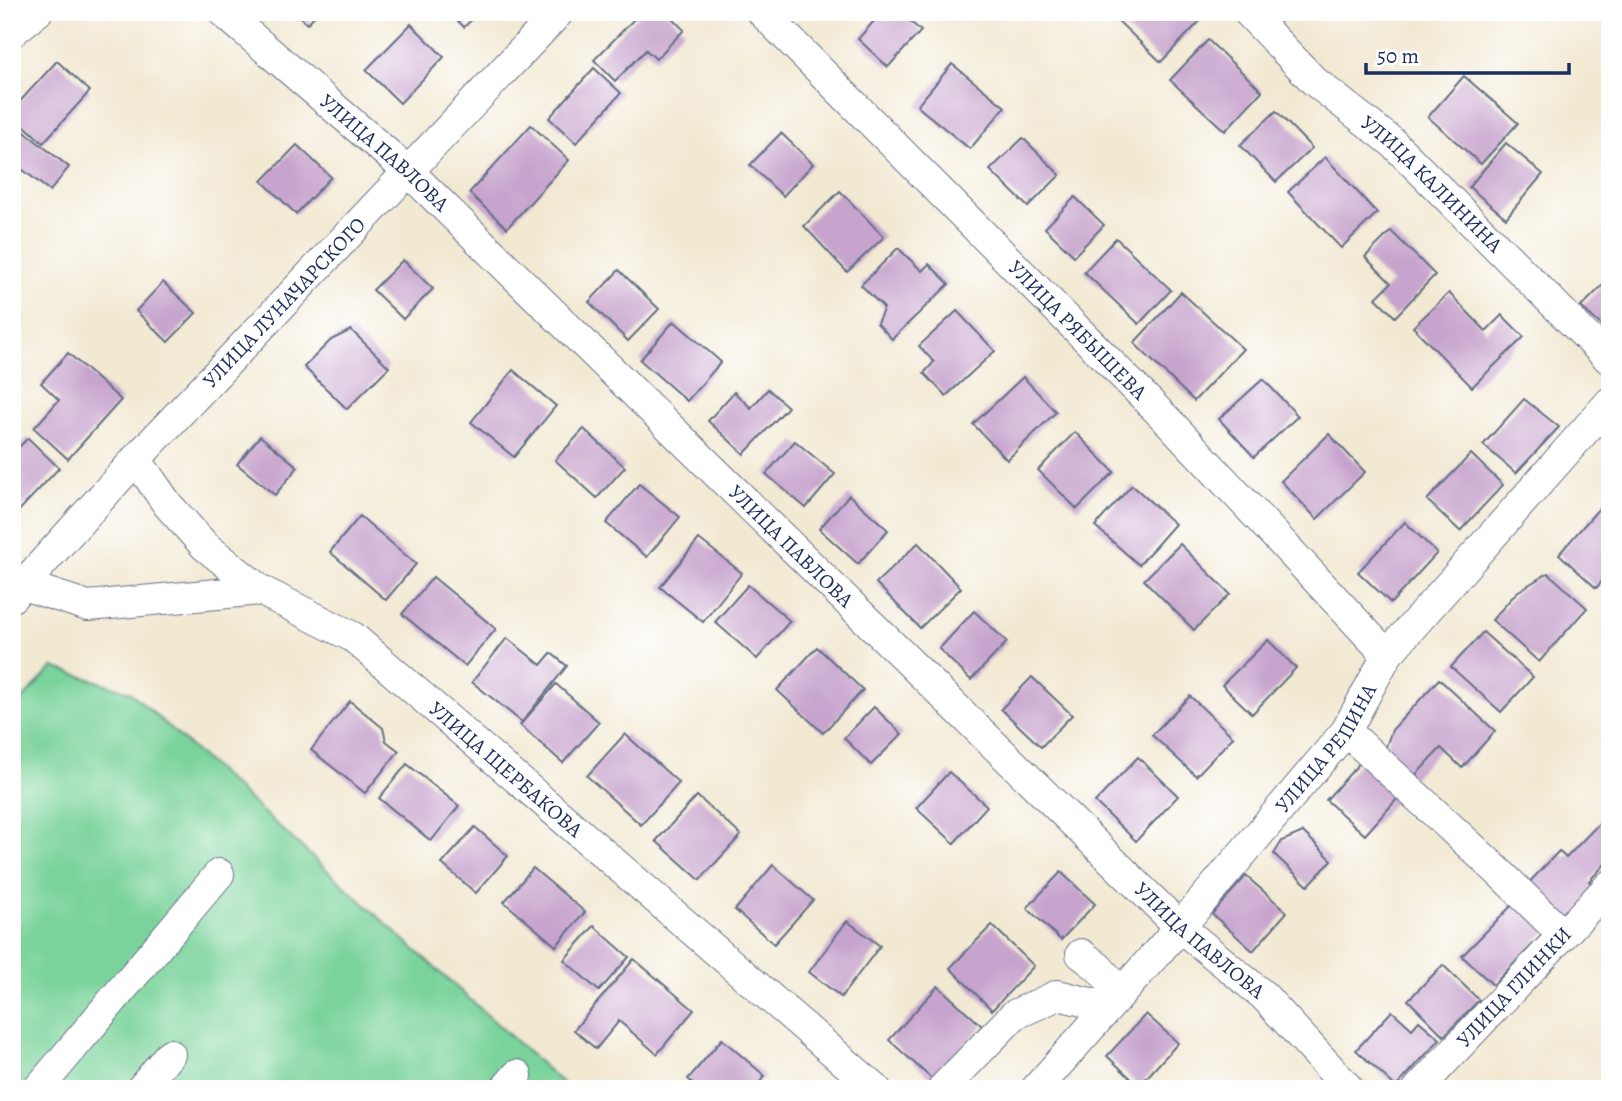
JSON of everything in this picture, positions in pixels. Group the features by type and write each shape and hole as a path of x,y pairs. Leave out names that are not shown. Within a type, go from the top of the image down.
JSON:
{"street":[{"path":"12,32 37,12"},
{"name":"УЛИЦА ПАВЛОВА","path":"223,12 409,173 1180,927 1264,996 1349,1089"},
{"name":"УЛИЦА ЛУНАЧАРСКОГО","path":"18,591 136,459 559,12"},
{"name":"УЛИЦА РЯБЫШЕВА","path":"762,12 1171,424 1387,655"},
{"name":"УЛИЦА КАЛИНИНА","path":"1248,12 1314,81 1392,142 1610,360"},
{"name":"УЛИЦА РЕПИНА","path":"1036,1089 1180,927 1346,731 1387,655 1610,402"},
{"name":"УЛИЦА ЩЕРБАКОВА","path":"136,459 168,505 205,546 260,590 353,637 876,1089"},
{"path":"18,591 88,606 260,590"},
{"path":"1346,731 1562,934"},
{"path":"38,1089 219,874"},
{"name":"УЛИЦА ГЛИНКИ","path":"1418,1089 1610,885"},
{"path":"1081,954 1098,967 1114,1000"},
{"path":"944,1087 1014,1015 1058,995 1114,1000"},
{"path":"141,1089 170,1054"}],"green space":[{"path":"53,667 130,692 569,1089 12,1089 12,710"}],"building":[{"path":"295,12 318,12 307,24"},
{"path":"449,12 480,12 464,27"},
{"path":"641,12 666,12 684,30 656,59 646,50 615,81 594,60"},
{"path":"882,12 900,12 921,31 888,67 858,39"},
{"path":"1122,12 1190,12 1200,21 1161,62 1116,19"},
{"path":"411,24 444,57 400,103 366,70"},
{"path":"1208,40 1262,91 1225,131 1170,80"},
{"path":"57,61 90,91 43,143 12,114 12,110"},
{"path":"952,64 1005,107 970,149 917,106"},
{"path":"594,68 621,93 576,143 549,118"},
{"path":"1464,76 1518,123 1481,164 1428,117"},
{"path":"1276,111 1312,148 1276,182 1240,145"},
{"path":"12,122 69,167 50,191 23,170 12,184"},
{"path":"531,125 569,160 507,228 469,193"},
{"path":"781,133 813,164 783,196 750,165"},
{"path":"1023,138 1060,175 1028,207 990,170"},
{"path":"1506,143 1543,174 1506,218 1469,187"},
{"path":"297,145 331,177 296,214 262,181"},
{"path":"1325,157 1377,213 1341,248 1288,192"},
{"path":"840,191 884,237 847,272 804,226"},
{"path":"1075,197 1104,225 1074,256 1045,228"},
{"path":"1391,231 1435,275 1395,317 1376,298 1391,283 1365,257"},
{"path":"1116,238 1171,290 1139,324 1084,272"},
{"path":"898,248 922,271 929,264 949,284 892,339 877,323 884,308 861,285"},
{"path":"403,260 433,289 403,319 373,290"},
{"path":"619,270 659,309 628,341 589,302"},
{"path":"1610,278 1610,333 1581,307"},
{"path":"163,282 196,313 168,342 136,311"},
{"path":"1181,292 1243,349 1194,401 1134,343"},
{"path":"1449,293 1486,331 1502,315 1524,337 1472,387 1413,327"},
{"path":"957,311 995,351 946,396 924,373 934,362 919,346"},
{"path":"674,321 721,362 687,401 640,360"},
{"path":"351,330 389,367 347,409 304,367 331,340"},
{"path":"68,353 121,400 68,459 34,428 59,400 41,383"},
{"path":"513,370 556,406 514,457 471,422"},
{"path":"1023,377 1056,412 1007,460 973,424"},
{"path":"1263,379 1298,416 1254,457 1219,419"},
{"path":"768,389 788,407 744,454 708,421 734,392 751,408"},
{"path":"1524,399 1559,427 1516,473 1483,445"},
{"path":"584,429 625,467 597,498 555,460"},
{"path":"1075,432 1114,472 1077,509 1038,470"},
{"path":"1329,434 1365,472 1317,519 1281,481"},
{"path":"260,436 298,467 275,495 237,464"},
{"path":"28,438 59,468 14,516 12,454"},
{"path":"795,441 835,474 806,508 766,474"},
{"path":"1471,454 1503,485 1460,531 1427,500"},
{"path":"639,484 680,517 647,557 606,523"},
{"path":"1132,485 1175,524 1139,565 1095,526"},
{"path":"849,495 888,530 858,564 819,529"},
{"path":"1601,506 1610,514 1610,573 1596,588 1559,554"},
{"path":"360,516 416,564 386,600 330,552"},
{"path":"1405,522 1437,553 1391,603 1358,572"},
{"path":"699,539 742,573 703,622 660,587"},
{"path":"918,543 961,588 920,628 876,583"},
{"path":"1180,544 1230,594 1194,630 1144,580"},
{"path":"1548,573 1587,608 1539,662 1492,620 1517,592"},
{"path":"433,577 496,629 465,666 402,614"},
{"path":"748,585 790,621 757,659 715,622"},
{"path":"974,611 1007,642 971,680 939,649"},
{"path":"1483,632 1533,677 1501,712 1451,667"},
{"path":"507,638 541,665 551,653 567,666 522,722 472,682"},
{"path":"1268,640 1296,668 1252,714 1222,685"},
{"path":"817,647 863,690 823,733 777,690"},
{"path":"1032,677 1072,715 1041,747 1001,709"},
{"path":"1439,679 1495,731 1462,768 1441,748 1413,778 1384,752 1392,730"},
{"path":"556,684 599,722 563,763 520,725"},
{"path":"1190,696 1233,737 1196,776 1152,735"},
{"path":"350,701 383,728 386,741 399,751 365,793 311,750"},
{"path":"874,707 902,734 871,765 844,738"},
{"path":"625,734 679,783 641,825 587,776"},
{"path":"1366,756 1404,791 1365,835 1326,800"},
{"path":"1138,757 1178,796 1136,841 1095,802"},
{"path":"407,764 459,806 431,841 379,798"},
{"path":"949,772 987,806 954,843 916,808"},
{"path":"697,796 741,835 700,880 656,841"},
{"path":"1610,812 1610,859 1589,881 1598,890 1562,928 1522,890 1559,851 1566,858"},
{"path":"475,827 508,856 476,893 442,864"},
{"path":"1303,832 1332,860 1308,886 1274,854 1282,841"},
{"path":"773,865 813,900 774,944 735,910"},
{"path":"533,868 585,912 556,946 504,902"},
{"path":"1061,872 1095,904 1061,940 1027,908"},
{"path":"1246,876 1287,912 1253,951 1212,914"},
{"path":"1517,900 1547,930 1493,985 1462,956"},
{"path":"847,921 880,946 841,997 809,972"},
{"path":"992,925 1034,966 992,1010 950,968"},
{"path":"594,926 629,957 599,991 564,960"},
{"path":"634,959 694,1010 657,1054 619,1021 596,1049 574,1030"},
{"path":"1443,965 1479,1000 1444,1036 1408,1000"},
{"path":"938,986 982,1026 933,1080 889,1040"},
{"path":"1392,1011 1412,1029 1419,1021 1440,1039 1396,1087 1356,1050"},
{"path":"1146,1014 1178,1043 1139,1086 1107,1056"},
{"path":"722,1039 765,1076 754,1089 699,1089 688,1079"}]}
